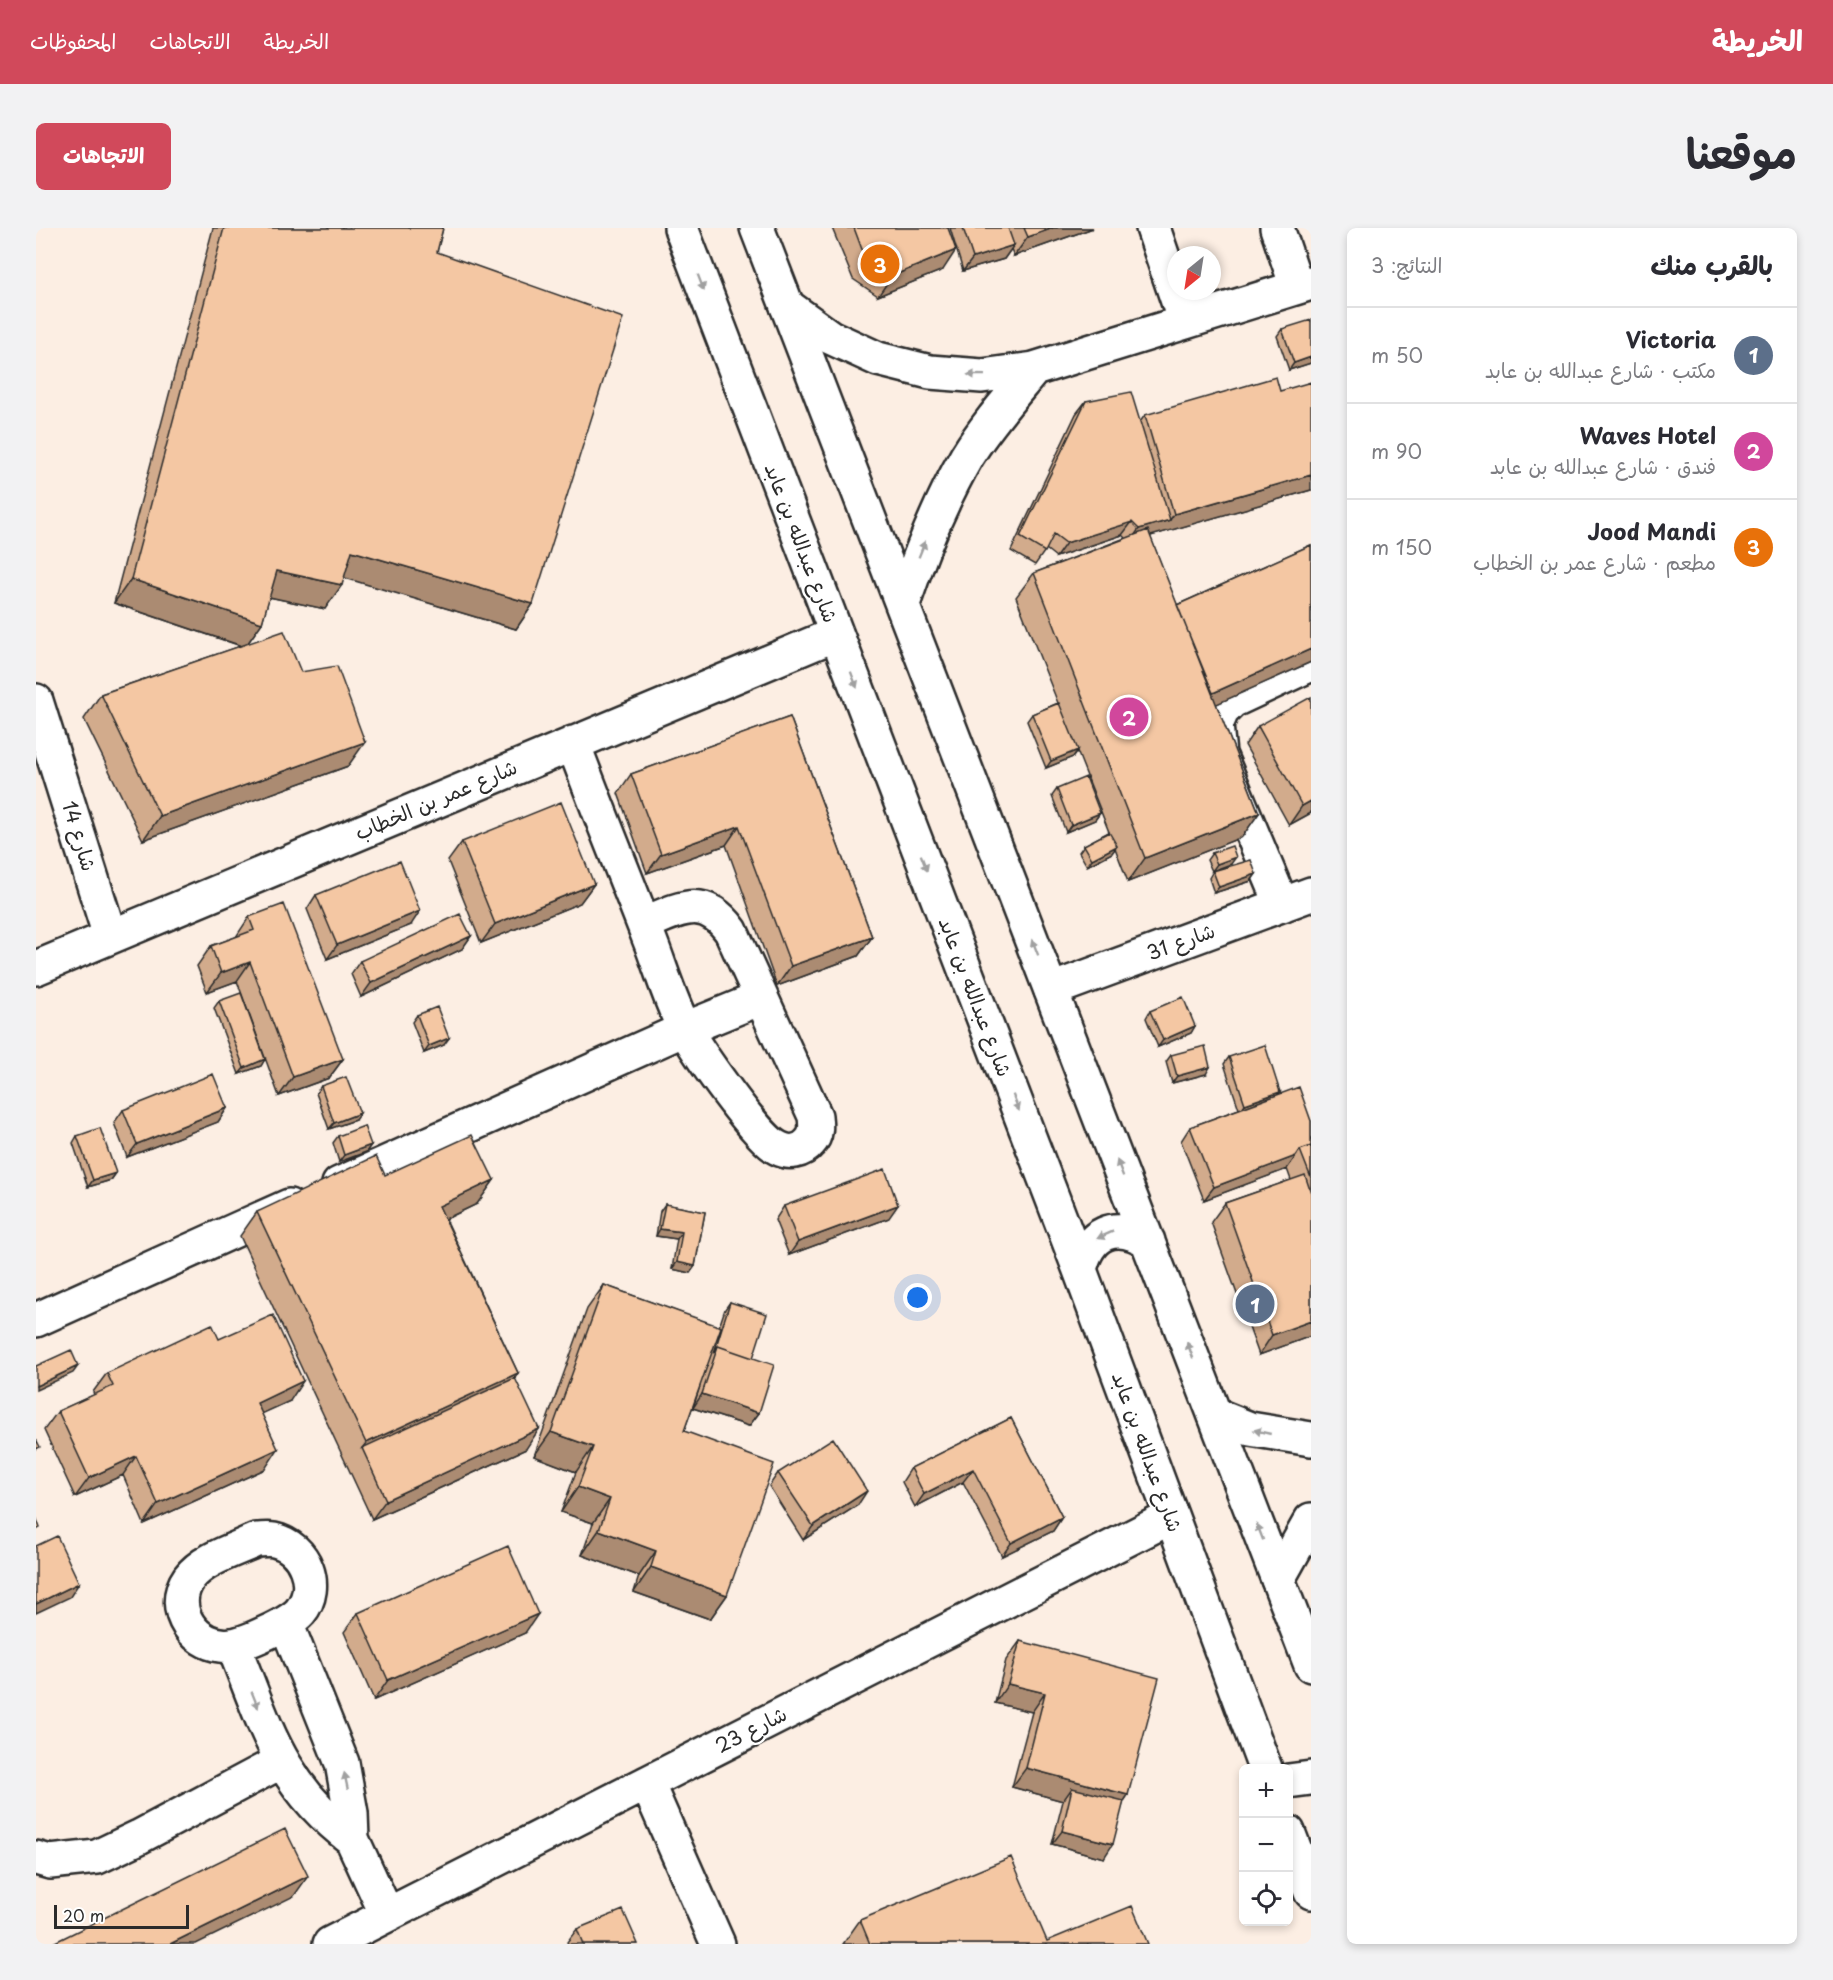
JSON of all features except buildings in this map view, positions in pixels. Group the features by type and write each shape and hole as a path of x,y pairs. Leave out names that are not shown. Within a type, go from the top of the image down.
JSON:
{"street":[{"name":"شارع عبدالله بن عابد","path":"681,228 1080,1270 1264,1764"},
{"path":"757,228 1311,1665"},
{"path":"1153,228 1185,322"},
{"path":"787,306 830,337 878,359 930,372 982,376 1034,369 1304,285 1277,228"},
{"path":"903,604 920,553 942,503 968,455 999,410 1034,369"},
{"name":"شارع عمر بن الخطاب","path":"36,968 836,634"},
{"path":"1296,900 1219,754 1216,725 1222,711 1232,701 1311,664"},
{"name":"شارع 14","path":"36,700 110,936"},
{"path":"573,743 685,1029 723,1086 766,1139 776,1147 788,1152 801,1150 812,1141 816,1129 815,1116 731,930 723,919 711,910 697,906 682,908 644,924"},
{"name":"شارع 31","path":"1051,990 1296,900"},
{"path":"36,1320 685,1029 761,998"},
{"path":"1080,1270 1084,1252 1097,1238 1113,1231 1133,1232 1148,1241"},
{"path":"1215,1415 1250,1429 1311,1439"},
{"name":"شارع 23","path":"330,1944 1171,1517"},
{"path":"1278,1579 1311,1520"},
{"path":"256,1540 274,1540 291,1548 304,1560 310,1577 309,1596 300,1612 286,1623 233,1646 216,1645 200,1639 188,1626 182,1611 182,1594 189,1579 201,1567 256,1540"},
{"path":"286,1623 342,1763 351,1813 352,1839 387,1914"},
{"path":"233,1646 280,1762 312,1805 352,1839"},
{"path":"36,1858 50,1862 97,1857 280,1762"},
{"path":"1293,1780 1311,1778"},
{"path":"647,1783 718,1944"},
{"path":"1293,1845 1311,1892"}],"place":[{"name":"Jood Mandi","path":"880,264"},
{"name":"Waves Hotel","path":"1129,717"},
{"name":"Victoria","path":"1255,1304"}]}
